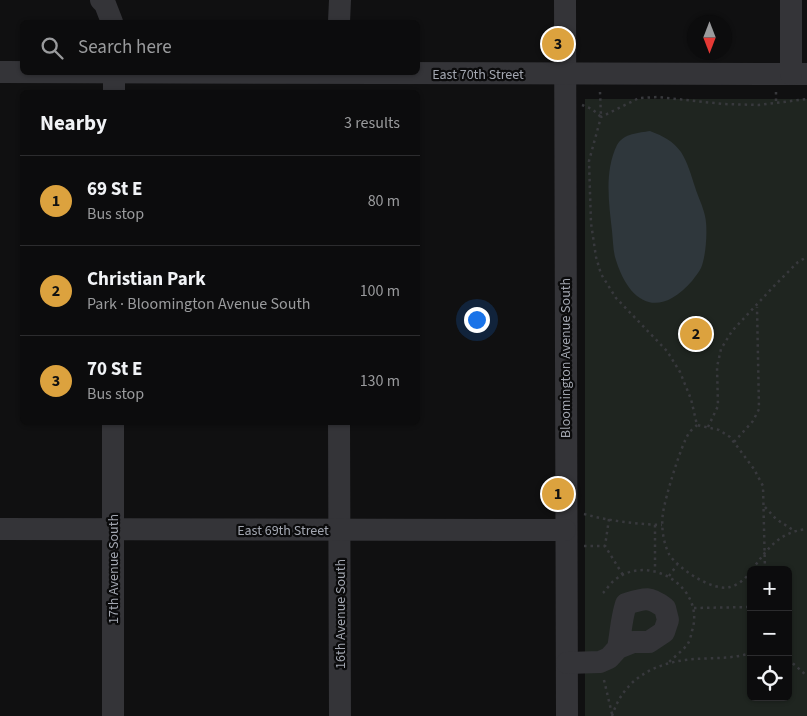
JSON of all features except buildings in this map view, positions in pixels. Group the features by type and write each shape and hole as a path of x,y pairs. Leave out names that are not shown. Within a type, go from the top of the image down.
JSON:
{"street":[{"path":"101,0 105,4 111,20"},
{"path":"339,20 340,0"},
{"name":"Bloomington Avenue South","path":"565,0 567,716"},
{"path":"791,0 799,74"},
{"name":"East 70th Street","path":"0,72 20,72"},
{"name":"East 70th Street","path":"420,73 799,74"},
{"path":"114,75 114,90"},
{"path":"338,75 338,90"},
{"name":"17th Avenue South","path":"113,425 113,716"},
{"name":"16th Avenue South","path":"339,425 340,716"},
{"name":"East 69th Street","path":"0,530 340,530 565,521"},
{"path":"567,663 600,662 609,658 618,648"}],"path":[{"path":"600,74 601,117 589,161 590,214 596,257 601,274 616,298 667,351 680,372 691,399 697,425"},
{"path":"601,117 639,98 658,97 722,104 759,105 807,99"},
{"path":"578,104 592,109 601,117"},
{"path":"708,427 718,406 718,367 721,349 732,331 774,286 798,262 807,257"},
{"path":"734,442 753,421 759,409 757,305"},
{"path":"697,425 719,430 730,437 754,468 762,486 765,566"},
{"path":"697,425 689,433 677,464 663,512 662,534 669,553 677,565 710,585 730,588 744,580 747,576"},
{"path":"764,506 776,519 794,530"},
{"path":"565,521 576,511 609,520 663,525"},
{"path":"609,520 605,546 622,575"},
{"path":"655,525 655,570"},
{"path":"754,566 777,540 794,530 807,529"},
{"path":"668,576 677,565"},
{"path":"694,608 747,607"},
{"path":"612,716 619,698 634,680 655,667 685,660 738,657 747,654"},
{"path":"600,662 612,716"},
{"path":"792,663 807,676"}],"shaded area":[{"path":"585,99 807,99 807,716 585,716"},
{"path":"650,131 671,142 683,156 703,209 706,228 704,257 698,273 679,293 667,300 656,303 645,301 636,295 621,273 614,251 608,188 610,166 617,145 628,136"}],"place":[{"name":"70 St E","path":"558,44"},
{"name":"Christian Park","path":"696,334"},
{"name":"69 St E","path":"558,494"}]}
